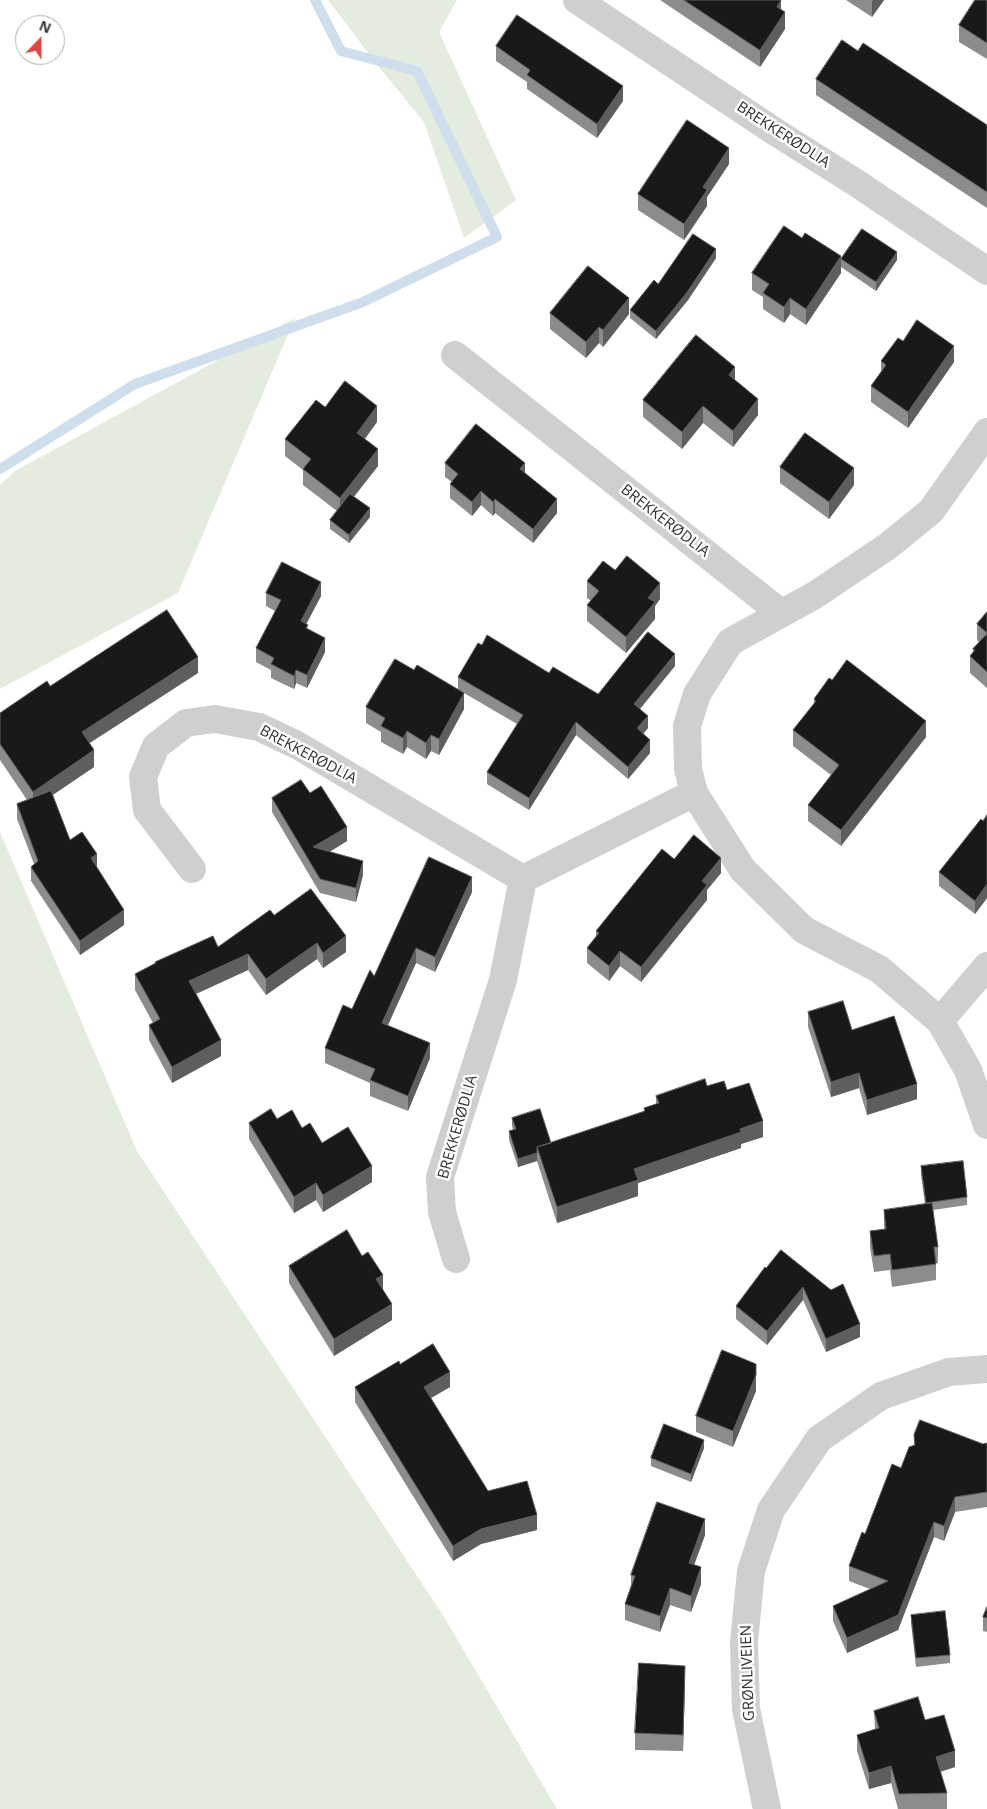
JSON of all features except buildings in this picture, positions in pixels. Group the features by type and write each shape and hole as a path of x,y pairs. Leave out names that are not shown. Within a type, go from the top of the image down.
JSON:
{"street":[{"name":"BREKKERØDLIA","path":"577,0 987,271"},
{"name":"BREKKERØDLIA","path":"455,355 781,613"},
{"path":"987,432 931,511 888,546 815,595 730,642 697,694 687,726 688,769 694,793 743,870 804,930 878,969 940,1021 968,1070 987,1125"},
{"name":"BREKKERØDLIA","path":"192,869 147,810 142,777 156,746 186,723 215,719 259,727 297,745 523,879 504,980 440,1177 442,1212 456,1259"},
{"path":"523,879 694,793"},
{"path":"940,1021 987,966"},
{"name":"GRØNLIVEIEN","path":"767,1809 746,1709 744,1642 750,1571 771,1510 819,1439 880,1396 949,1372 987,1369"}],"shaded area":[{"path":"328,0 457,0 439,32 516,200 464,238 424,122 378,66"},
{"path":"295,318 178,593 0,689 0,485 15,471"},
{"path":"0,832 137,1151 446,1620 557,1809 0,1809"}],"waterway":[{"path":"0,469 135,384 363,302 497,237 417,71 341,51 315,0"}]}
